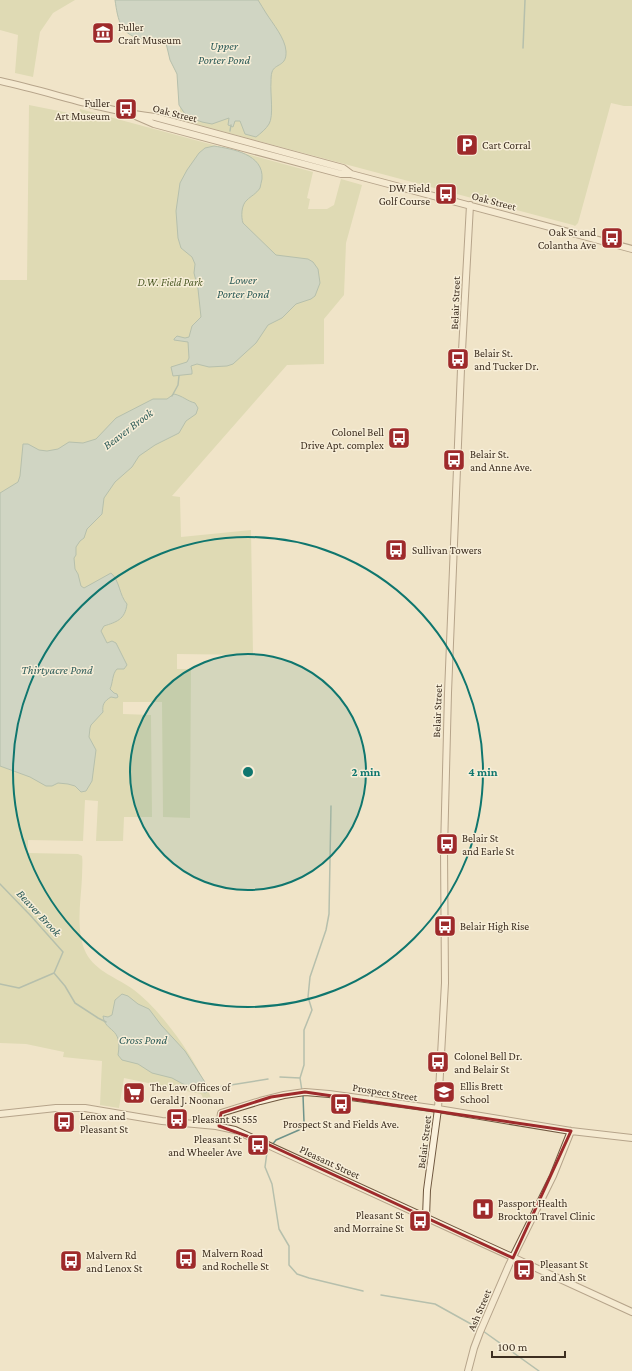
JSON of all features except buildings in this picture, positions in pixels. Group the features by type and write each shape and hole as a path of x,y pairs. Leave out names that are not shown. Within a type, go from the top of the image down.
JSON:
{"main road":[{"name":"Oak Street","path":"0,81 34,88 131,114 154,124 181,128 298,159 341,174 351,174 632,249"},
{"name":"Belair Street","path":"426,1217 427,1190 438,1109 445,983 444,850 448,679 470,205"},
{"name":"Prospect Street","path":"219,1126 221,1113 272,1097 303,1093 329,1094 438,1109 571,1131 632,1138"},
{"name":"Pleasant Street","path":"0,1114 47,1108 70,1107 104,1110 162,1121 219,1126 235,1130 632,1312"},
{"name":"Ash Street","path":"468,1371 474,1348 481,1330 513,1258 553,1176 571,1131"}],"highlighted area":[{"path":"305,1092 571,1131 513,1258 263,1142 219,1126 221,1113 271,1097"}],"green space":[{"path":"0,0 75,0 53,13 40,32 33,77 15,73 18,35 0,30"},
{"path":"180,0 632,0 632,106 611,103 578,223 575,226 180,120"},
{"name":"D.W. Field Park","path":"29,105 79,115 80,109 313,172 307,198 310,199 308,209 327,209 334,205 341,179 362,185 346,243 344,295 324,319 324,364 287,365 172,496 180,497 181,537 251,530 253,655 177,654 177,669 191,669 190,818 163,817 162,702 123,702 123,714 151,715 152,817 124,817 123,841 96,841 98,801 85,800 83,841 28,840 28,853 78,854 82,856 80,925 86,953 90,960 101,970 134,990 157,1011 189,1054 198,1069 211,1098 203,1098 201,1094 124,1078 119,1108 100,1105 102,1061 63,1057 64,1052 26,1044 0,1043 0,280 27,280"}],"water":[{"name":"Upper Porter Pond","path":"115,0 258,0 281,36 286,51 285,60 274,69 272,73 271,116 269,124 266,128 256,137 245,134 240,121 235,121 233,127 228,125 229,118 212,124 191,118 185,114 179,105 177,74 170,60 166,43 136,37 125,31 117,14"},
{"name":"Lower Porter Pond","path":"214,146 246,154 258,164 261,171 262,179 260,188 245,202 242,214 243,223 276,255 308,259 313,262 318,269 320,283 315,296 311,299 296,304 282,318 268,325 256,343 233,364 227,366 209,367 197,364 191,366 192,374 173,376 171,367 187,362 189,358 188,342 174,339 177,336 185,338 189,337 192,326 201,317 198,289 194,273 195,264 192,257 181,248 178,238 176,211 180,183 199,153 205,148"},
{"name":"Thirtyacre Pond","path":"174,394 195,403 198,408 196,414 186,421 179,433 155,445 139,456 132,467 115,482 104,498 102,514 87,529 84,538 76,547 76,555 74,558 75,569 81,586 84,588 111,573 114,576 127,604 122,617 116,622 104,626 101,631 107,643 112,641 116,643 127,665 124,669 117,669 113,676 110,689 117,694 118,697 111,697 105,702 103,705 103,712 90,728 89,737 96,750 92,781 86,791 81,792 75,786 68,784 58,783 52,786 46,786 30,777 0,766 0,493 18,482 20,476 23,444 28,444 39,450 47,451 58,449 69,442 83,443 96,439 116,418 153,399 167,399"},
{"name":"Cross Pond","path":"122,994 149,1009 161,1025 185,1051 210,1090 205,1093 197,1088 183,1084 172,1078 152,1073 138,1064 122,1060 118,1055 119,1046 116,1034 104,1021 103,1016 108,1017 112,1015 115,1000"}],"waterway":[{"path":"523,48 525,0"},
{"name":"Beaver Brook","path":"230,131 231,125"},
{"name":"Beaver Brook","path":"172,396 178,385 179,376"},
{"path":"300,1078 304,1065 304,1030 312,1010 308,997 310,977 326,930 329,914 331,806"},
{"name":"Beaver Brook","path":"0,884 63,952 54,973 65,986 75,1003 106,1022"},
{"path":"0,984 19,988 54,973"},
{"path":"280,1077 300,1078 302,1091"},
{"path":"218,1087 268,1079"},
{"path":"272,1145 276,1140 299,1130 304,1122 303,1095"},
{"path":"270,1148 267,1152 265,1167 272,1184 279,1229 289,1246 289,1265 297,1274 363,1291"},
{"path":"381,1295 435,1304 480,1329"},
{"path":"483,1331 539,1371"}],"place":[{"name":"Fuller Craft Museum","path":"103,33"},
{"name":"Fuller Art Museum","path":"126,109"},
{"name":"Cart Corral","path":"467,145"},
{"name":"DW Field Golf Course","path":"446,194"},
{"name":"Oak St and Colantha Ave","path":"612,238"},
{"name":"Belair St. and Tucker Dr.","path":"458,359"},
{"name":"Colonel Bell Drive Apt. complex","path":"399,438"},
{"name":"Belair St. and Anne Ave.","path":"454,460"},
{"name":"Sullivan Towers","path":"396,550"},
{"name":"Belair St and Earle St","path":"447,844"},
{"name":"Belair High Rise","path":"445,926"},
{"name":"Colonel Bell Dr. and Belair St","path":"438,1062"},
{"name":"Ellis Brett School","path":"444,1092"},
{"name":"The Law Offices of Gerald J. Noonan","path":"134,1093"},
{"name":"Prospect St and Fields Ave.","path":"341,1104"},
{"name":"Pleasant St 555","path":"177,1119"},
{"name":"Lenox and Pleasant St","path":"64,1122"},
{"name":"Pleasant St and Wheeler Ave","path":"258,1145"},
{"name":"Passport Health Brockton Travel Clinic","path":"483,1209"},
{"name":"Pleasant St and Morraine St","path":"420,1221"},
{"name":"Malvern Road and Rochelle St","path":"186,1259"},
{"name":"Malvern Rd and Lenox St","path":"71,1261"},
{"name":"Pleasant St and Ash St","path":"524,1270"}]}
